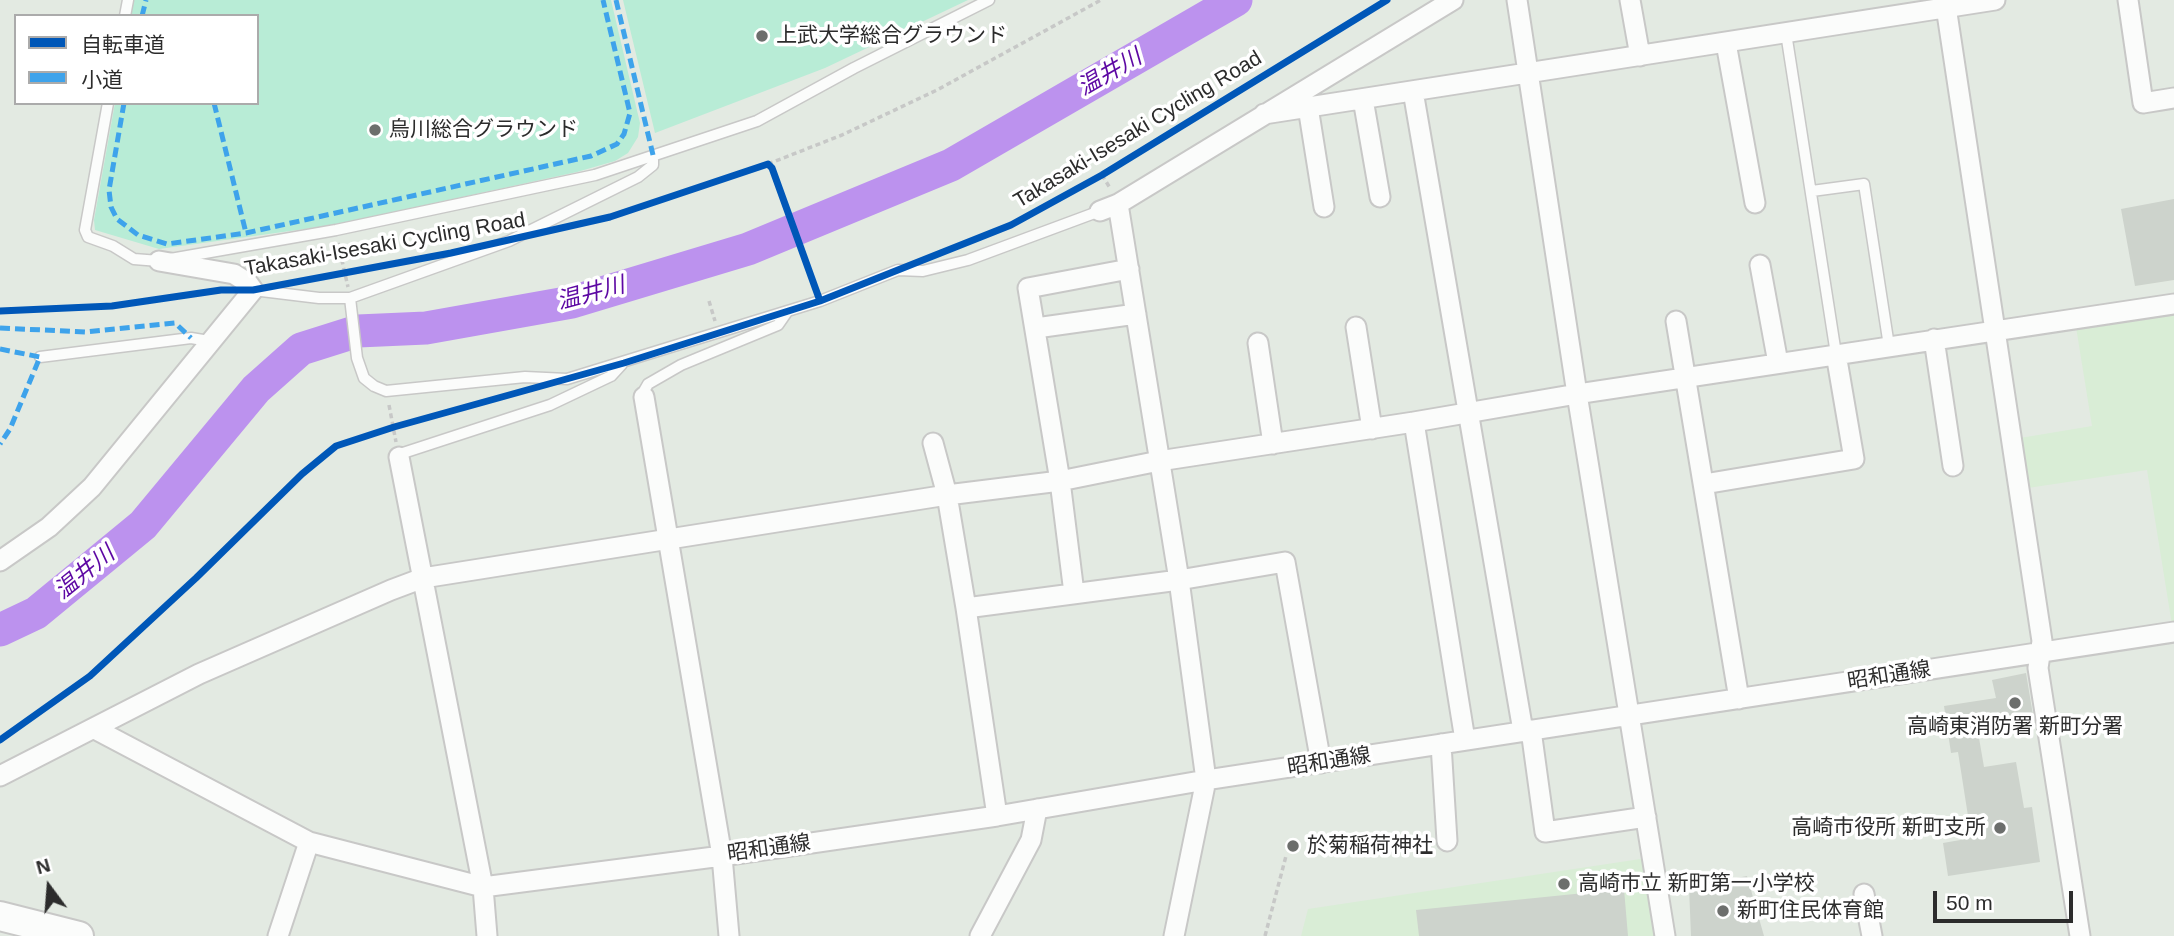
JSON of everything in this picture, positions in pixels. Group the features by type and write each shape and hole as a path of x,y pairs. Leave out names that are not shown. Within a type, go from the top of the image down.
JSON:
{"main road":[{"path":"0,916 79,936"}],"street":[{"path":"1174,936 1206,780 1180,580 1129,268 1109,208 1453,0"},
{"path":"1517,0 1526,73 1665,936"},
{"path":"1630,0 1640,56"},
{"path":"1264,114 1726,43 1946,4 1996,0"},
{"path":"2128,0 2143,103 2174,98"},
{"path":"1946,4 2042,641 2038,668 2080,936"},
{"path":"1726,43 1755,203"},
{"path":"1413,91 1468,413 1545,832 1646,817"},
{"path":"1363,99 1380,197"},
{"path":"1308,107 1324,207"},
{"path":"0,561 48,527 92,487 253,290 248,283 234,274 159,261"},
{"path":"1760,265 1778,363"},
{"path":"1074,593 1060,481 1028,288 1129,268"},
{"path":"0,776 199,674 423,578 947,495 1060,481 1159,461 1372,429 1577,394 2174,304"},
{"path":"1036,328 1136,313"},
{"path":"1676,321 1739,699"},
{"path":"1356,327 1372,429"},
{"path":"1934,339 1953,466"},
{"path":"1258,343 1273,444"},
{"path":"1704,484 1854,459 1836,354"},
{"path":"644,397 722,856 729,936"},
{"path":"1414,422 1465,740"},
{"path":"933,443 947,495 997,816"},
{"path":"399,457 483,887 487,936"},
{"path":"966,607 1180,580 1285,562 1321,763"},
{"name":"昭和通線","path":"483,887 997,816 1206,780 2174,632"},
{"path":"95,729 309,842 483,887"},
{"path":"1441,744 1447,841"},
{"path":"980,936 1031,840 1037,809"},
{"path":"278,936 309,842"},
{"path":"1864,894 1872,936"}],"lane":[{"path":"108,105 85,230 88,237 113,246 134,259 159,261 336,230 595,175 757,121 854,68 989,0"},
{"path":"1786,33 1836,354"},
{"path":"253,290 351,302 509,241 638,177 653,166 653,155"},
{"path":"1812,191 1864,184 1889,346"},
{"path":"351,302 356,358 364,377 374,386 386,391 525,377 567,379 787,312 898,270 923,271 942,268 1002,249 1109,208"},
{"path":"644,397 648,384 681,365 778,325 787,312"},
{"path":"40,357 191,338 209,341"},
{"path":"399,457 404,453 550,405 611,376 624,363"}],"path":[{"path":"755,169 842,135 937,90 1101,0"},
{"path":"336,230 344,272"},
{"path":"386,391 394,427"},
{"path":"382,430 406,424"},
{"path":"1265,936 1286,856"}],"shaded area":[{"name":"烏川総合グラウンド","path":"133,0 611,0 640,123 638,137 628,153 615,161 577,172 334,225 159,249 95,230 94,220 115,105 259,105 259,14 131,14"},
{"name":"上武大学総合グラウンド","path":"623,0 968,0 825,68 655,133"},
{"path":"2174,312 2172,625 2147,470 2028,488 2020,438 2092,426 2076,327"},
{"name":"高崎市立 新町第一小学校","path":"1647,858 1659,936 1301,936 1308,909"}],"building":[{"path":"2174,199 2174,280 2135,286 2121,209"},
{"path":"2026,673 2035,727 1979,738 1984,767 2016,762 2024,808 2032,807 2040,862 1948,876 1943,843 1966,839 1963,817 1968,816 1958,752 1951,753 1944,706 1996,698 1992,680"},
{"name":"新町住民体育館","path":"1747,876 1764,936 1691,936 1689,887"},
{"path":"1624,889 1628,936 1419,936 1416,910"}],"waterway":[{"name":"温井川","path":"0,630 36,613 143,525 256,389 301,349 358,331 426,328 572,302 748,249 951,165 1236,0"}],"marked path":[{"path":"142,14 146,0"},
{"path":"124,105 109,190 111,207 117,219 138,235 167,244 246,233 591,156 617,144 624,134 630,113 603,0"},
{"path":"616,0 653,155"},
{"path":"214,105 246,233"},
{"path":"0,328 86,332 175,323 191,338"},
{"path":"0,349 40,357 10,429 0,444"}],"cycle path":[{"name":"Takasaki-Isesaki Cycling Road","path":"0,740 90,676 196,578 302,474 336,446 394,427 624,363 820,301 1011,225 1102,175 1387,0"},
{"name":"Takasaki-Isesaki Cycling Road","path":"0,311 112,306 221,290 253,290 451,253 610,217 768,164 772,168 820,301"}],"place":[{"name":"上武大学総合グラウンド","path":"762,36"},
{"name":"烏川総合グラウンド","path":"375,130"},
{"name":"高崎東消防署 新町分署","path":"2015,703"},
{"name":"高崎市役所 新町支所","path":"2000,828"},
{"name":"於菊稲荷神社","path":"1293,846"},
{"name":"高崎市立 新町第一小学校","path":"1564,884"},
{"name":"新町住民体育館","path":"1723,911"}]}
